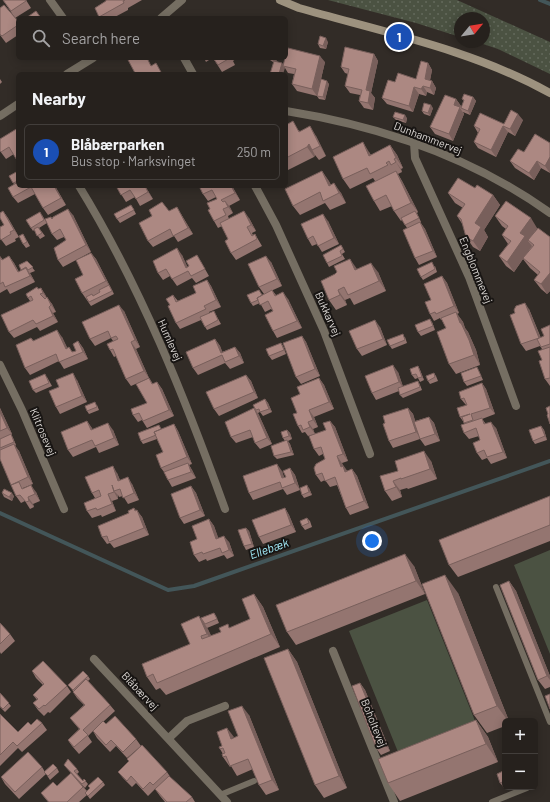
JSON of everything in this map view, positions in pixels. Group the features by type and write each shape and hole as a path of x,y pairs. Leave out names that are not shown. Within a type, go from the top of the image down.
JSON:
{"street":[{"path":"50,0 62,16"},
{"path":"163,16 182,0"},
{"path":"280,0 299,8 470,57 532,83 550,93"},
{"path":"70,72 88,60"},
{"path":"185,60 192,72"},
{"path":"0,116 16,105"},
{"name":"Dunhammervej","path":"288,111 350,124 414,143 454,158 488,176 550,214"},
{"name":"Engblommevej","path":"414,143 415,158 469,277 516,406"},
{"name":"Humlevej","path":"81,188 95,211 140,299 176,380 225,509"},
{"name":"Bukkarvej","path":"256,188 276,225 324,331 370,454"},
{"name":"Klitrosevej","path":"0,365 22,410 64,509"},
{"name":"Boholtevej","path":"333,651 394,802"},
{"name":"Blåbærvej","path":"94,659 227,802"},
{"path":"169,738 187,721 225,706"}],"lane":[{"path":"496,587 550,722"},
{"path":"220,795 254,780"},
{"path":"492,802 522,790"}],"green space":[{"path":"328,0 457,0 484,12 454,12 454,35 416,23"},
{"path":"490,15 550,42 550,74 490,46"},
{"path":"550,550 550,654 514,565"},
{"path":"427,600 481,736 398,752 349,631"}],"building":[{"path":"3,0 26,0 26,1 11,11"},
{"path":"125,0 123,1 124,3 99,16 95,8 106,1"},
{"path":"4,5 16,19 16,26 2,36 0,34 0,8"},
{"path":"36,11 40,16 29,16"},
{"path":"320,36 326,38 323,46 318,44"},
{"path":"345,47 374,54 366,90 370,91 368,103 359,101 362,90 345,86 349,69 341,67"},
{"path":"288,48 320,56 312,89 292,84 296,69 283,66 284,60 288,60"},
{"path":"128,60 148,60 151,66 156,63 161,72 134,72"},
{"path":"214,60 227,60 218,65"},
{"path":"274,61 282,63 280,72 271,72"},
{"path":"421,61 428,63 425,79 432,81 430,88 423,86 421,89 414,87 409,106 382,98 388,80 395,82 398,73 416,79"},
{"path":"321,79 327,81 323,97 317,96"},
{"path":"464,94 473,97 468,111 461,108 464,100 462,99"},
{"path":"445,95 456,99 454,105 460,107 449,134 430,127"},
{"path":"424,103 431,105 428,113 422,111"},
{"path":"511,110 518,114 510,129 503,126 491,150 474,142 480,129 474,126 480,113 504,124"},
{"path":"395,112 405,115 403,120 393,117"},
{"path":"293,121 299,132 310,126 320,146 312,150 309,144 307,147 288,157 288,124"},
{"path":"16,129 16,159 9,147 1,152 0,151 0,139"},
{"path":"535,134 550,143 550,157 545,166 537,161 529,173 510,161 518,149 524,152"},
{"path":"363,142 369,156 390,145 396,158 394,159 396,162 391,165 389,161 386,163 388,165 370,174 367,168 343,179 333,157"},
{"path":"322,171 329,186 334,183 339,193 323,201 320,192 293,206 285,189"},
{"path":"396,171 411,203 394,211 386,195 374,201 366,186"},
{"path":"16,172 16,182 13,183 9,176"},
{"path":"458,178 475,188 477,185 493,195 475,223 481,227 473,241 466,237 461,219 457,216 465,204 448,193"},
{"path":"16,183 16,188 29,188 13,197 8,188"},
{"path":"32,188 55,188 61,198 43,208"},
{"path":"117,188 146,188 148,192 136,199 130,190 121,195"},
{"path":"200,188 232,188 235,193 221,200 223,202 225,201 228,207 223,209 226,215 214,221 208,210 210,209 207,203 217,199 212,190 203,194"},
{"path":"506,201 531,218 520,233 525,236 507,262 499,256 511,241 502,235 508,226 495,216"},
{"path":"162,202 169,211 177,207 188,228 173,236 170,229 148,241 139,223 152,216 149,210"},
{"path":"131,205 134,210 117,219 114,214"},
{"path":"68,209 86,245 58,260 54,248 66,240 60,229 52,234 45,219 51,217 52,219"},
{"path":"3,211 14,230 10,232 11,234 1,240 0,227 4,225 0,218 0,213"},
{"path":"244,211 251,225 247,227 252,236 255,234 257,239 231,253 225,241 228,239 220,223"},
{"path":"415,211 419,218 405,225 401,218"},
{"path":"40,212 44,220 31,228 26,220"},
{"path":"323,214 334,238 318,246 313,236 308,239 301,224"},
{"path":"420,222 433,251 415,258 403,230"},
{"path":"38,227 42,233 37,236 34,229"},
{"path":"538,228 550,237 550,273 541,284 534,280 540,272 523,258 534,245 528,240"},
{"path":"23,234 27,242 23,244 19,236"},
{"path":"341,245 343,249 340,251 342,256 327,263 323,255"},
{"path":"177,248 186,268 189,266 186,261 197,255 205,269 191,276 188,271 172,279 166,269 158,273 153,261"},
{"path":"91,253 106,281 82,293 75,279 83,275 76,260"},
{"path":"9,256 18,272 26,268 30,276 5,287 3,282 0,284 0,257 2,260"},
{"path":"266,256 277,279 259,287 248,264"},
{"path":"350,259 355,270 371,263 379,281 348,295 344,287 338,290 340,295 329,300 321,281 337,272 334,266"},
{"path":"27,261 33,267 28,270 26,267 21,270 19,265"},
{"path":"432,262 435,269 421,277 417,269"},
{"path":"442,276 454,306 436,314 435,312 430,314 425,302 431,300 424,284"},
{"path":"207,280 216,300 204,306 206,309 176,323 168,306 170,305 166,299 173,295 176,302 196,293 193,286"},
{"path":"109,285 112,291 89,302 86,297 92,294 93,296 100,292 99,290"},
{"path":"37,287 38,289 41,288 43,293 40,294 45,299 47,297 51,305 49,307 53,316 36,324 33,320 9,332 1,315 33,300 31,296 28,298 26,294"},
{"path":"259,290 262,295 257,298 258,300 251,303 247,295"},
{"path":"272,290 275,296 283,292 297,321 273,331 265,315 273,311 268,301 260,305 257,298"},
{"path":"525,303 539,338 521,344 510,315 515,313 514,310 516,306"},
{"path":"119,305 135,340 131,342 144,371 126,379 113,349 110,350 107,344 118,339 116,336 111,338 108,331 90,339 82,322"},
{"path":"214,311 218,320 205,327 200,317"},
{"path":"456,312 474,355 449,364 437,332 446,328 441,318"},
{"path":"430,319 433,326 418,332 415,325"},
{"path":"375,320 383,339 357,349 349,331"},
{"path":"550,325 550,344 541,347 537,339 544,336 541,329"},
{"path":"57,330 66,349 69,347 72,352 76,351 73,344 78,341 83,352 59,362 56,354 25,368 16,345 31,338 33,341"},
{"path":"403,334 405,340 390,346 387,340"},
{"path":"302,336 315,369 296,377 283,343"},
{"path":"215,339 221,353 235,347 239,356 225,362 222,355 193,368 186,352"},
{"path":"281,343 284,350 269,356 266,349"},
{"path":"550,347 550,378 545,379 539,361 542,360 538,351"},
{"path":"393,365 399,382 372,393 365,376"},
{"path":"418,366 422,377 418,378 416,374 412,375 410,369"},
{"path":"477,367 481,376 464,382 461,373"},
{"path":"73,373 82,396 56,407 49,391 59,387 56,380"},
{"path":"434,373 435,377 428,381 426,376"},
{"path":"45,374 49,383 33,390 29,381"},
{"path":"246,375 254,392 214,409 206,392"},
{"path":"149,378 152,384 157,382 169,410 143,421 139,413 133,415 131,409 147,403 136,384"},
{"path":"319,378 329,402 309,410 313,420 308,422 310,427 303,430 301,425 298,426 293,414 297,413 291,398 300,394 297,387"},
{"path":"418,381 420,387 400,395 398,388"},
{"path":"482,383 490,408 471,414 473,420 464,423 462,417 470,414 460,417 457,408 467,405 464,398 461,399 459,392"},
{"path":"265,399 269,409 260,412 259,409 256,410 253,405"},
{"path":"95,402 97,407 87,411 85,406"},
{"path":"550,406 550,424 546,408"},
{"path":"254,408 267,438 255,443 250,430 231,437 225,422"},
{"path":"408,408 416,432 389,441 383,424 385,423 383,416"},
{"path":"0,412 7,428 0,431"},
{"path":"429,417 435,434 420,439 414,422"},
{"path":"482,418 484,424 491,422 503,452 487,457 484,450 477,453 473,443 480,440 476,428 464,433 461,425"},
{"path":"87,421 91,430 108,423 114,438 95,446 92,440 68,450 61,432"},
{"path":"330,421 343,454 337,456 341,467 343,466 345,472 352,469 364,501 346,508 335,477 325,481 322,473 316,475 314,468 316,464 325,459 321,447 314,449 309,436 326,430 323,423"},
{"path":"174,424 187,457 161,468 156,455 163,452 154,432"},
{"path":"159,425 161,429 154,432 156,435 141,441 138,433"},
{"path":"541,426 545,436 533,441 529,430"},
{"path":"287,430 289,436 283,438 281,432"},
{"path":"11,434 14,442 0,448 0,439"},
{"path":"287,440 291,452 274,456 271,446"},
{"path":"14,444 28,477 11,485 0,459 0,450"},
{"path":"424,451 430,469 393,481 396,487 385,491 380,476 398,471 395,461"},
{"path":"188,463 191,472 168,480 164,472"},
{"path":"277,464 282,478 286,477 283,471 290,468 295,483 282,488 280,482 249,493 243,476"},
{"path":"113,466 118,481 128,477 134,493 123,498 120,489 114,491 112,485 114,492 108,494 112,504 97,510 96,508 87,511 84,503 101,496 99,490 92,493 85,477"},
{"path":"19,482 22,489 31,485 35,494 28,497 29,501 26,502 20,495 16,496 11,485"},
{"path":"307,485 309,492 302,495 300,488"},
{"path":"191,486 200,510 180,518 171,494"},
{"path":"4,489 12,493 9,497 2,493"},
{"path":"550,496 550,525 449,565 439,540"},
{"path":"134,508 135,511 137,510 144,528 109,542 107,536 102,537 98,526 129,513 128,511"},
{"path":"285,508 291,525 259,537 252,520"},
{"path":"307,518 309,523 302,526 300,521"},
{"path":"209,519 216,539 224,536 229,550 222,553 220,548 203,554 202,552 194,555 190,542 197,539 192,526"},
{"path":"246,528 252,544 244,546 238,530"},
{"path":"405,554 416,581 287,632 276,605"},
{"path":"445,575 497,706 474,715 422,584"},
{"path":"509,581 547,676 538,680 500,585"},
{"path":"254,594 271,634 157,683 153,674 147,677 142,664 190,644 181,624 199,616 207,634 201,636 202,639 221,632 219,628 228,624 229,628 250,619 242,599"},
{"path":"214,613 217,619 205,624 201,618"},
{"path":"0,623 10,634 0,644"},
{"path":"288,649 339,776 315,785 264,658"},
{"path":"43,661 67,686 45,706 44,705 39,709 33,703 38,699 33,695 44,684 32,671"},
{"path":"83,671 88,676 73,690 68,685"},
{"path":"86,679 110,705 83,730 88,735 74,747 68,740 80,729 70,718 85,705 73,692"},
{"path":"360,683 385,744 376,748 352,686"},
{"path":"0,693 9,703 3,709 0,706"},
{"path":"550,694 550,709 545,696"},
{"path":"242,706 272,780 259,785 248,759 230,766 226,756 223,757 222,754 225,753 223,748 220,749 219,747 222,746 217,732 227,728 231,739 238,736 228,711"},
{"path":"0,714 18,732 28,722 31,725 37,719 42,723 17,746 13,742 0,755"},
{"path":"115,716 136,739 123,752 111,740 106,745 93,731 103,721 106,724"},
{"path":"476,720 486,744 388,783 378,759"},
{"path":"142,745 167,772 153,785 150,782 143,789 131,776 127,781 118,772 129,761 127,759"},
{"path":"28,752 42,767 15,792 1,777"},
{"path":"68,759 77,769 74,771 83,781 84,779 86,781 82,784 64,765"},
{"path":"53,764 57,768 48,776 44,772"},
{"path":"502,772 502,782 500,783 497,774"},
{"path":"71,773 83,787 67,802 49,802 41,793 53,782 57,786"},
{"path":"169,776 192,797 186,802 167,802 155,789"},
{"path":"98,777 103,782 88,796 85,793 90,788 88,786"}],"waterway":[{"path":"540,0 550,4"},
{"name":"Ellebæk","path":"0,513 168,590 194,586 550,461"}],"place":[{"name":"Blåbærparken","path":"399,37"}]}
